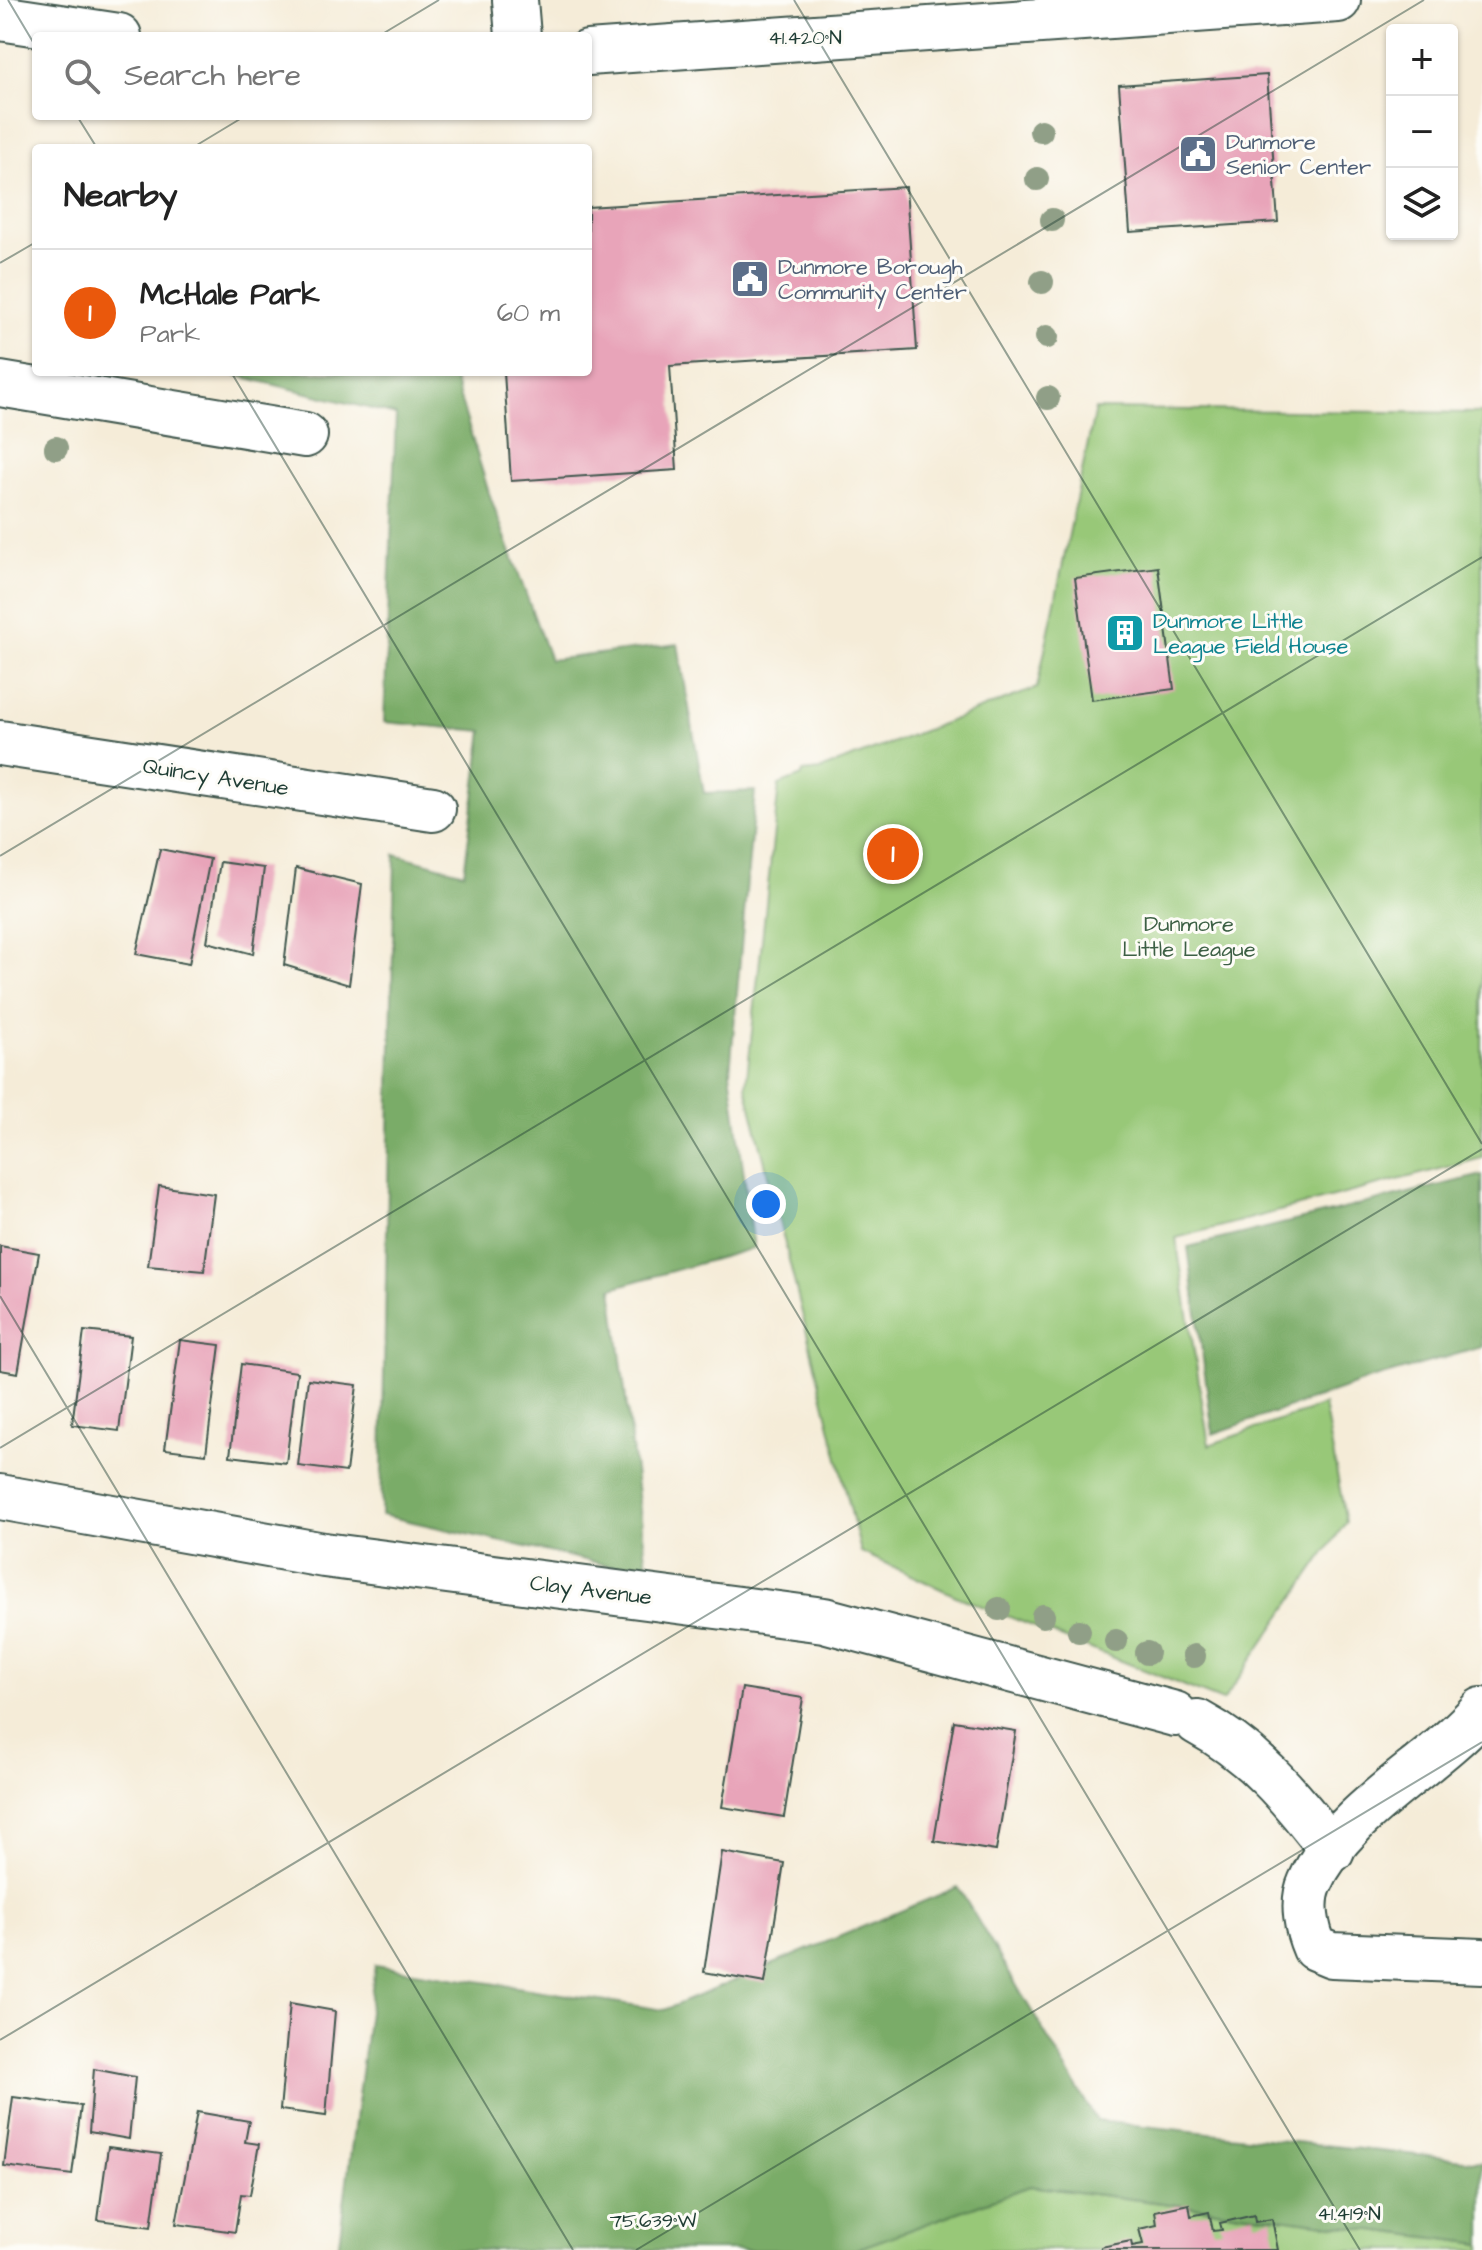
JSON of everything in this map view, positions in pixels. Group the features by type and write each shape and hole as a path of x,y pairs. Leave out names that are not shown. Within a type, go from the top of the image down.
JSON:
{"street":[{"path":"515,0 518,32"},
{"path":"592,53 1101,8 1338,0"},
{"path":"0,18 93,32"},
{"path":"0,384 305,435"},
{"name":"Quincy Avenue","path":"0,743 433,809"},
{"name":"Clay Avenue","path":"0,1497 324,1555 824,1620 1186,1718 1227,1738 1264,1769 1287,1791 1332,1850"},
{"path":"1482,1710 1462,1734 1388,1790 1332,1850 1309,1885 1306,1928 1315,1948 1332,1955 1482,1961"}],"green space":[{"path":"239,376 453,376 489,493 550,660 678,644 704,793 755,791 730,1072 754,1248 612,1288 648,1574 381,1515 395,854 464,873 483,731 384,722 396,415"},
{"name":"Dunmore Little League","path":"1095,409 1482,413 1482,1158 1176,1238 1209,1445 1324,1405 1346,1522 1223,1701 956,1596 861,1552 746,1086 779,785 802,776 803,772 820,770 1037,688"},
{"path":"1482,1175 1482,1347 1368,1380 1213,1434 1188,1247"},
{"path":"958,1887 1097,2121 1482,2162 1482,2244 1030,2186 854,2250 338,2250 375,1965 664,2010"},
{"path":"1030,2186 1482,2244 1482,2250 854,2250"}],"building":[{"name":"Dunmore Senior Center","path":"1267,75 1278,222 1130,232 1119,85"},
{"name":"Dunmore Borough Community Center","path":"906,187 917,350 670,366 677,470 511,481 504,376 592,376 592,207"},
{"name":"Dunmore Little League Field House","path":"1158,567 1174,689 1092,700 1075,578"},
{"path":"160,849 210,859 189,964 136,954"},
{"path":"220,862 264,868 253,954 207,942"},
{"path":"296,868 362,884 349,985 284,965"},
{"path":"159,1186 214,1194 204,1271 148,1266"},
{"path":"0,1246 39,1253 18,1373 0,1370"},
{"path":"84,1331 131,1336 119,1431 72,1425"},
{"path":"180,1340 220,1345 206,1454 165,1449"},
{"path":"241,1364 297,1372 286,1463 230,1456"},
{"path":"308,1379 357,1385 346,1472 298,1466"},
{"path":"742,1688 803,1698 784,1817 722,1807"},
{"path":"954,1721 1016,1731 996,1851 934,1841"},
{"path":"722,1852 784,1863 765,1983 704,1972"},
{"path":"290,2003 335,2011 326,2116 280,2110"},
{"path":"94,2069 135,2077 129,2139 89,2132"},
{"path":"13,2097 81,2106 72,2175 4,2166"},
{"path":"197,2112 249,2121 245,2142 259,2144 250,2195 241,2194 235,2232 176,2224"},
{"path":"108,2147 161,2154 151,2227 98,2220"},
{"path":"1189,2204 1191,2216 1209,2212 1213,2231 1222,2230 1220,2223 1254,2215 1255,2222 1272,2219 1278,2250 1101,2250 1101,2247 1131,2241 1132,2246 1143,2244 1139,2229 1157,2225 1155,2211"}],"place":[{"name":"Dunmore Senior Center","path":"1198,154"},
{"name":"Dunmore Borough Community Center","path":"750,279"},
{"name":"Dunmore Little League Field House","path":"1125,633"},
{"name":"McHale Park","path":"893,854"}]}
